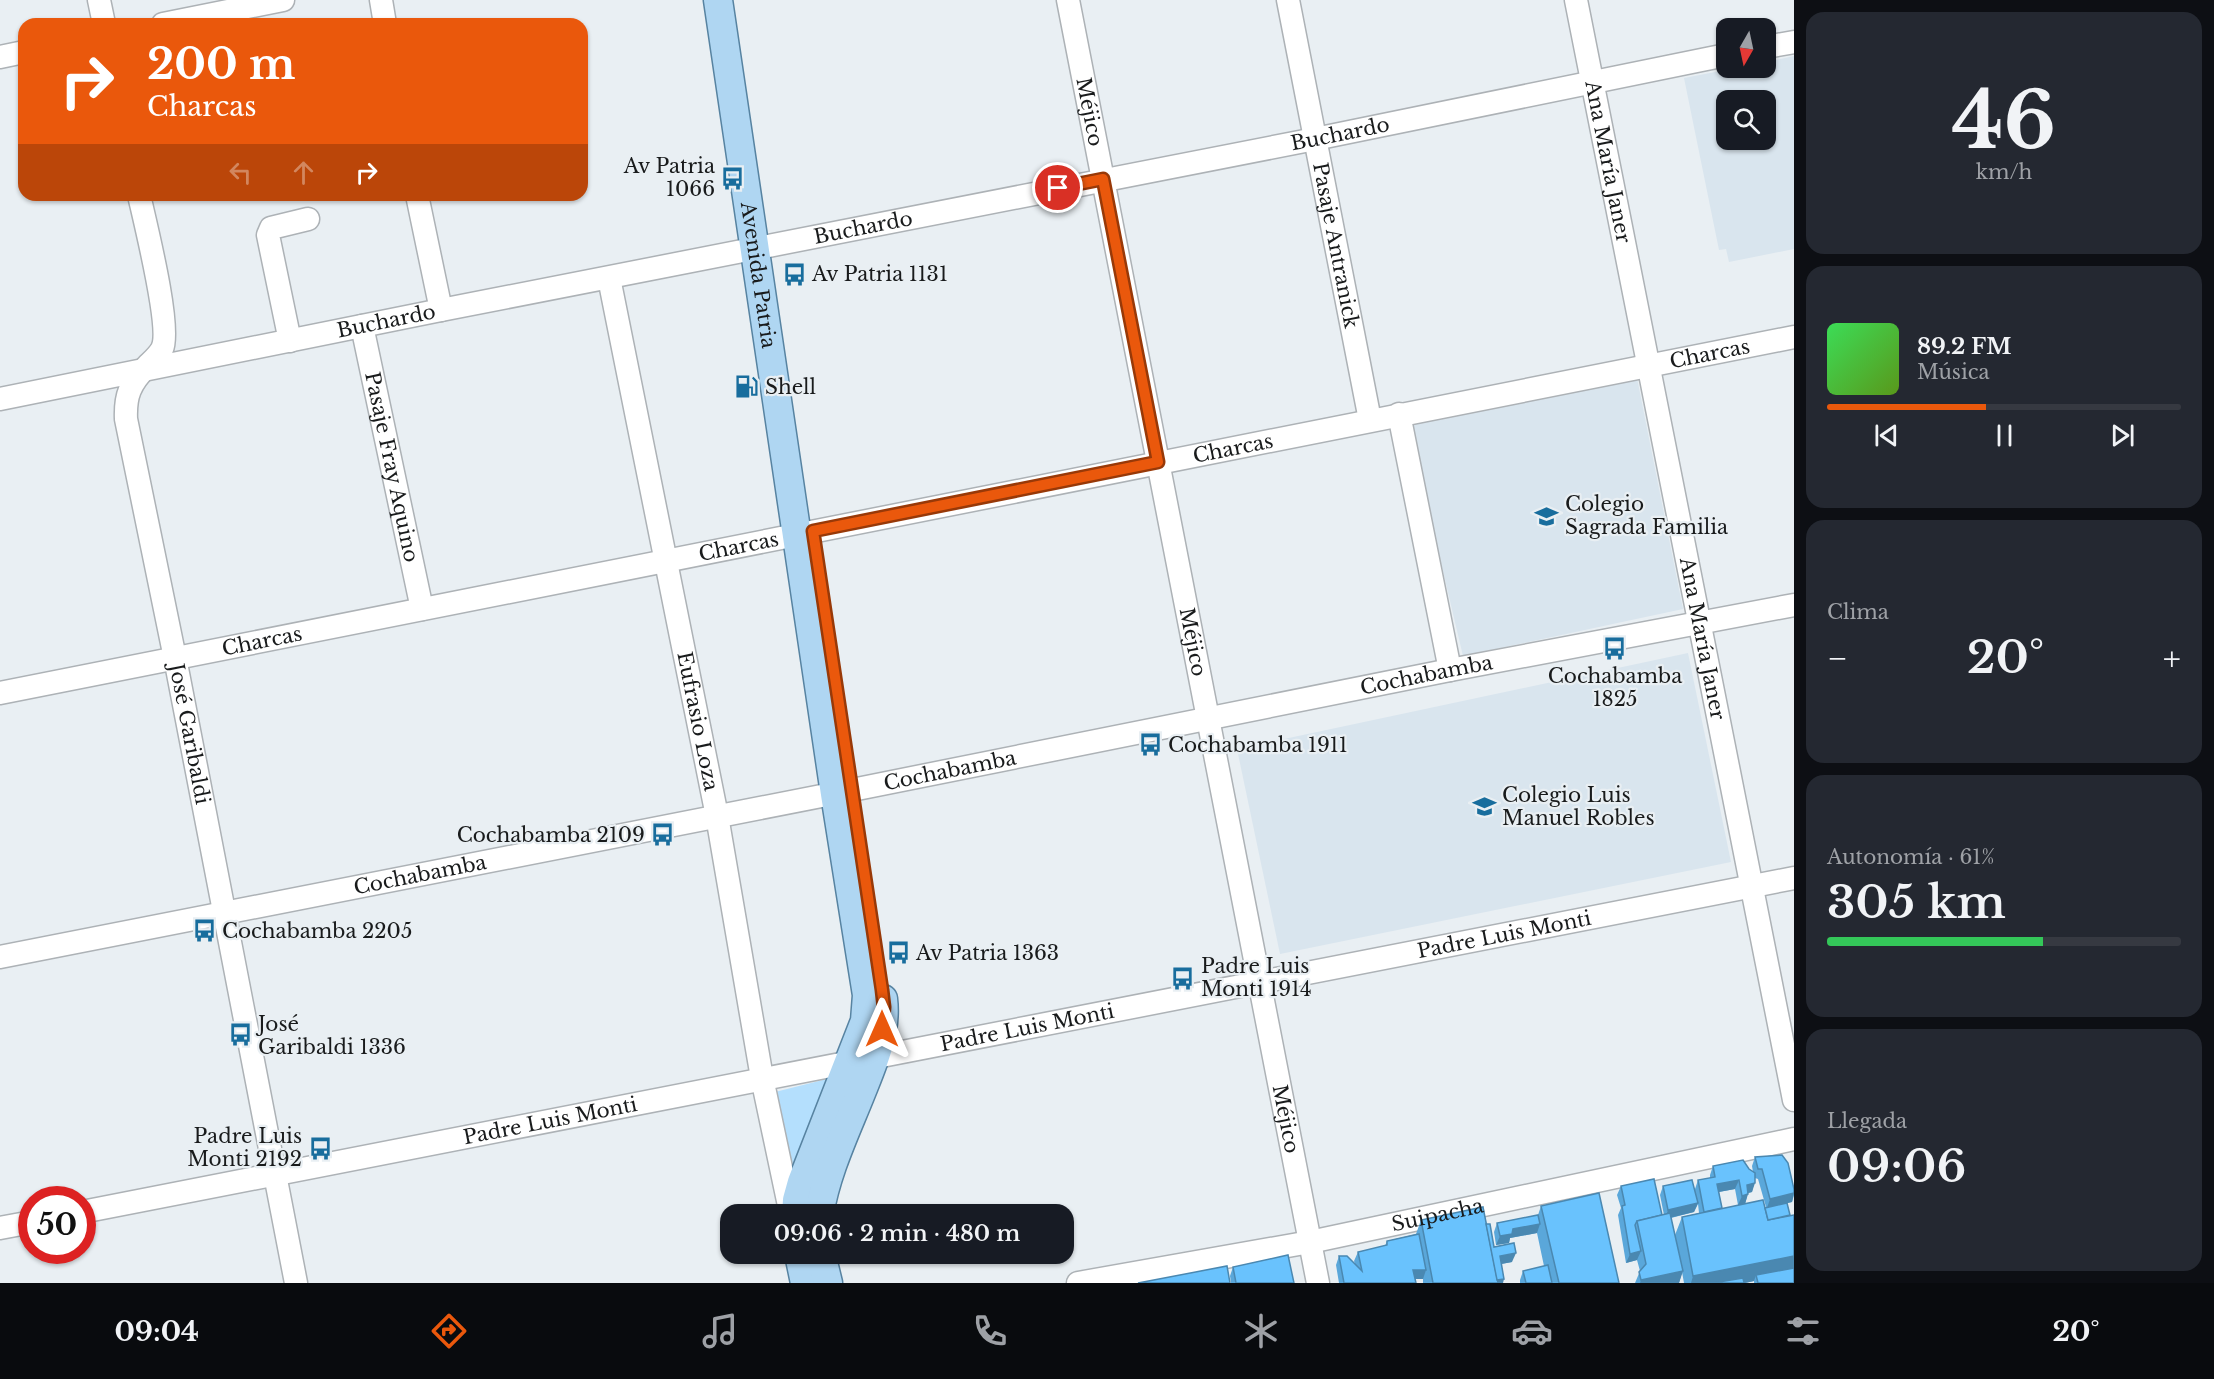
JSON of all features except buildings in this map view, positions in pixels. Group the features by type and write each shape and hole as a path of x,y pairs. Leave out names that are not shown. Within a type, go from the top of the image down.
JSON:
{"main road":[{"name":"Avenida Patria","path":"718,0 764,247"},
{"name":"Avenida Patria","path":"734,0 764,247 843,792 884,1007 882,1029 863,1059 804,1173 797,1204"},
{"name":"Avenida Patria","path":"804,1173 815,1204"},
{"path":"801,1264 805,1283"},
{"path":"823,1264 828,1283"}],"street":[{"path":"99,0 103,18"},
{"path":"193,18 283,0"},
{"path":"381,0 384,18"},
{"name":"Méjico","path":"1068,0 1318,1283"},
{"name":"Pasaje Antranick","path":"1288,0 1370,420"},
{"name":"Ana María Janer","path":"1576,0 1794,1100"},
{"path":"1776,45 1794,42"},
{"path":"0,57 18,53"},
{"name":"Buchardo","path":"0,399 1103,179 1315,139 1716,57"},
{"name":"José Garibaldi","path":"140,201 160,297 165,336 162,348 130,387 126,402 126,419 175,658 296,1283"},
{"path":"418,201 441,310"},
{"path":"290,341 268,235 271,228 308,219"},
{"name":"Eufrasio Loza","path":"609,278 717,816 762,1078 804,1173 794,1204"},
{"name":"Pasaje Fray Aquino","path":"363,326 422,609"},
{"name":"Charcas","path":"0,693 1794,337"},
{"path":"1399,414 1450,670"},
{"name":"Cochabamba","path":"0,957 843,792 1208,717 1794,605"},
{"name":"Padre Luis Monti","path":"96,1209 1794,878"},
{"name":"Suipacha","path":"1078,1283 1310,1242 1794,1139"},
{"path":"0,1228 18,1225"}],"shaded area":[{"path":"1794,56 1794,249 1729,262 1726,249 1719,250 1684,78 1716,72 1716,78 1776,78 1776,60"},
{"name":"Colegio Sagrada Familia","path":"1637,378 1683,609 1463,656 1408,423"},
{"name":"Colegio Luis Manuel Robles","path":"1688,653 1731,862 1280,954 1237,749"},
{"path":"827,1079 791,1169 775,1092"}],"place":[{"name":"Av Patria 1066","path":"733,178"},
{"name":"Av Patria 1131","path":"794,274"},
{"name":"Shell","path":"747,387"},
{"name":"Colegio Sagrada Familia","path":"1547,516"},
{"name":"Cochabamba 1825","path":"1615,649"},
{"name":"Cochabamba 1911","path":"1150,745"},
{"name":"Colegio Luis Manuel Robles","path":"1484,806"},
{"name":"Cochabamba 2109","path":"663,835"},
{"name":"Cochabamba 2205","path":"204,931"},
{"name":"Av Patria 1363","path":"898,953"},
{"name":"Padre Luis Monti 1914","path":"1183,978"},
{"name":"José Garibaldi 1336","path":"240,1035"},
{"name":"Padre Luis Monti 2192","path":"320,1148"}],"route":[{"path":"882,1029 884,1007 882,990 813,531 1158,462 1103,179 1058,188"}]}
